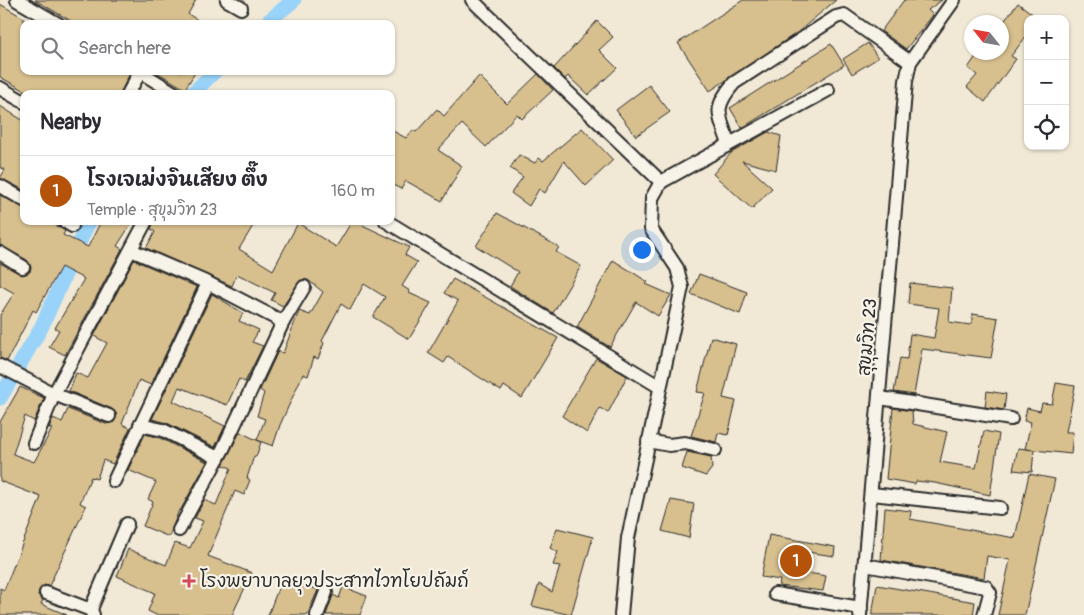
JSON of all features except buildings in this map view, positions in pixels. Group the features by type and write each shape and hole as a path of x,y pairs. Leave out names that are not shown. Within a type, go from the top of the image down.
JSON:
{"street":[{"path":"18,0 51,20"},
{"path":"226,0 241,8"},
{"path":"472,0 661,182"},
{"path":"729,144 718,113 721,98 734,83 836,17 844,15 910,62 954,0"},
{"name":"สุขุมวิท 23","path":"860,611 872,494 905,92 910,62"},
{"path":"130,90 138,75"},
{"path":"145,75 169,90"},
{"path":"0,88 20,100"},
{"path":"621,615 628,538 682,287 677,268 651,229 652,198 661,182 828,90"},
{"path":"0,186 20,198"},
{"path":"34,443 54,394 144,225"},
{"path":"393,225 660,387"},
{"path":"131,250 208,283 283,322"},
{"path":"0,253 23,267"},
{"path":"114,481 208,283"},
{"path":"179,530 218,458 283,322 304,288"},
{"path":"0,366 54,394 109,416"},
{"path":"880,398 1011,419"},
{"path":"140,425 163,430 218,458"},
{"path":"648,441 669,445 685,443 715,450"},
{"path":"872,494 1000,508"},
{"path":"46,593 92,612 127,524"},
{"path":"865,565 986,586 990,593 984,615"},
{"path":"317,615 326,592"},
{"path":"775,594 860,611"}],"waterway":[{"path":"270,20 294,0"},
{"path":"196,90 211,75"},
{"path":"0,398 41,328 87,225"}],"place":[{"name":"โรงเจเม่งจินเสียง ตึ๊ง","path":"796,561"},
{"name":"โรงพยาบาลยุวประสาทไวทโยปถัมถ์","path":"189,581"}]}
